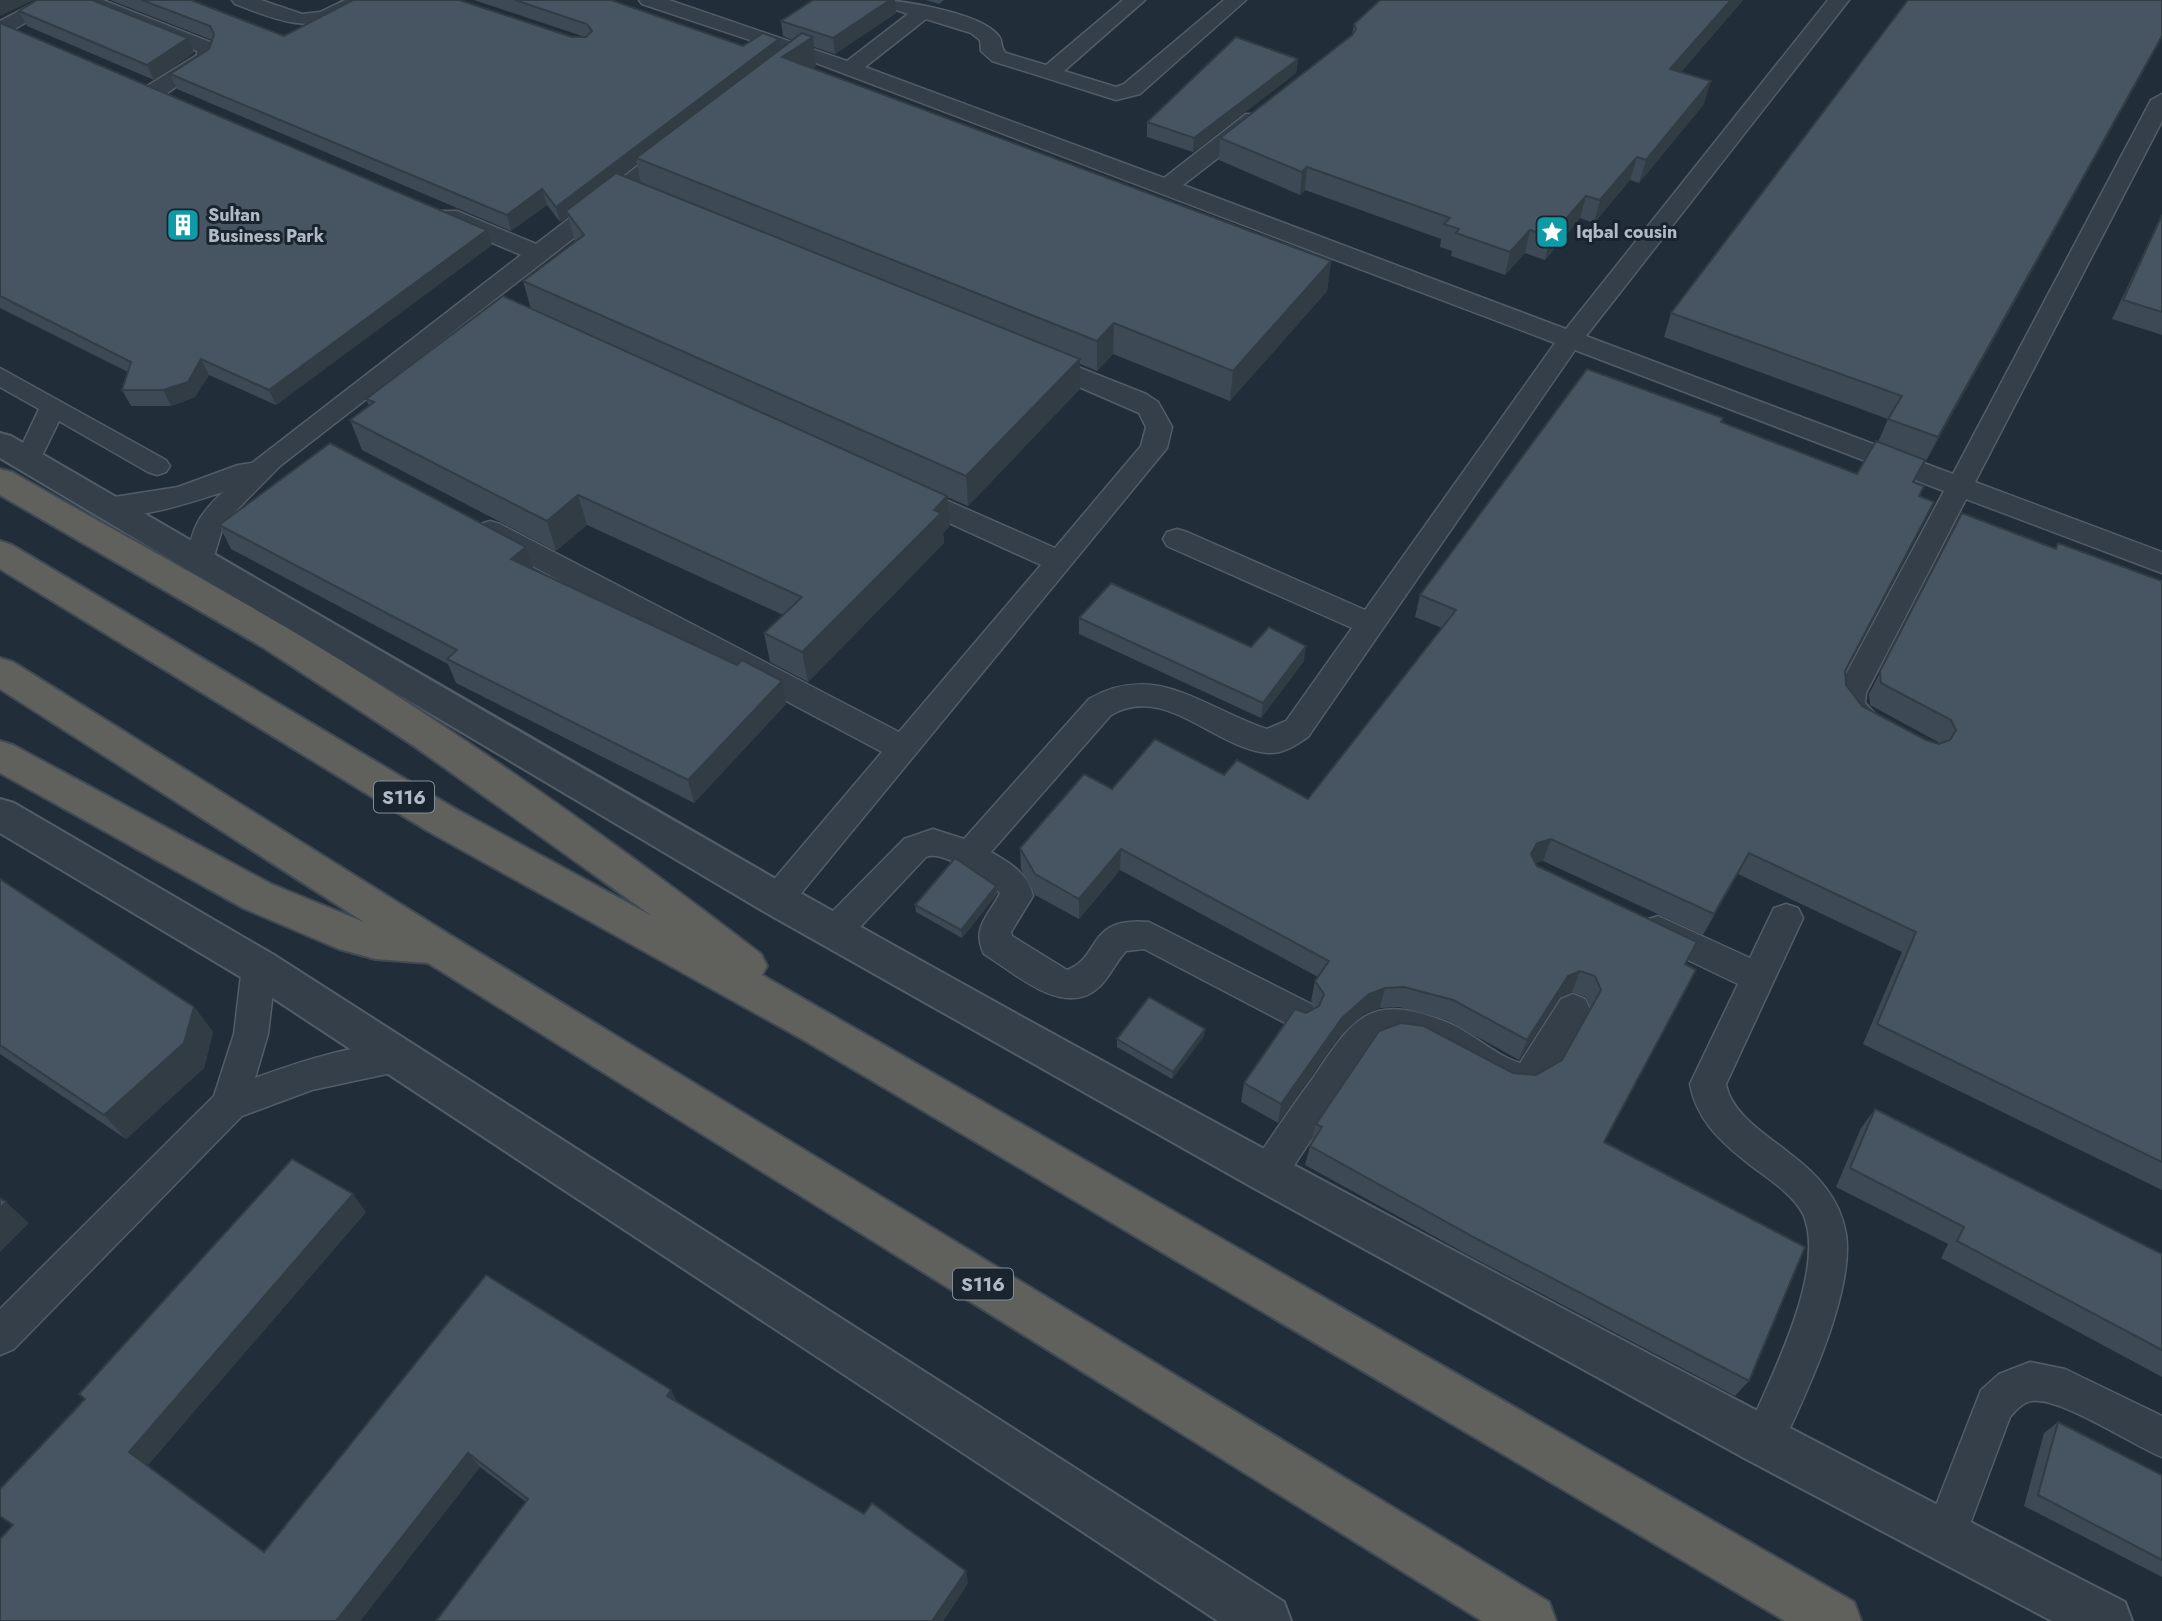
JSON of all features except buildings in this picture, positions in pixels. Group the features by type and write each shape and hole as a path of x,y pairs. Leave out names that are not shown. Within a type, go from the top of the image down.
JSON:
{"highway":[{"path":"9,462 426,736 656,896 817,1026"},
{"name":"S116","path":"0,553 440,819 817,1026 1835,1621"},
{"name":"S116","path":"0,671 436,947 1530,1621"},
{"path":"0,755 257,897 339,932 375,942 436,947"}],"street":[{"path":"9,462 105,507 777,899 1268,1173 1763,1442 2106,1621"},
{"path":"0,814 259,967 1265,1621"}],"lane":[{"path":"2,26 55,0"},
{"path":"85,0 208,48 207,58 155,91"},
{"path":"242,0 308,22 333,16 360,0"},
{"path":"649,0 802,51 2162,563"},
{"path":"886,0 978,29 990,38 994,54 1108,93 1132,89 1236,0"},
{"path":"1049,74 1135,0"},
{"path":"968,856 1109,699 1132,691 1145,692 1255,738 1279,740 1297,729 1569,341 1839,0"},
{"path":"850,69 923,12"},
{"path":"2,26 29,38"},
{"path":"780,68 802,51"},
{"path":"130,80 180,102"},
{"path":"1901,739 1856,715 1848,700 2162,100"},
{"path":"1167,187 1267,109"},
{"path":"105,507 146,505 181,498 316,440 491,304 538,254 695,133"},
{"path":"621,191 653,204"},
{"path":"435,210 538,254"},
{"path":"777,899 1154,448 1159,427 1149,408 1137,400 1022,353"},
{"path":"0,376 157,466"},
{"path":"9,462 53,407"},
{"path":"200,563 206,529 214,516 271,460"},
{"path":"894,487 1060,562"},
{"path":"461,516 904,749"},
{"path":"1177,539 1371,624"},
{"path":"835,931 915,848 930,842 940,843 968,856 1015,887 1017,897 994,930 996,944 1058,982 1065,985 1079,983 1115,940 1138,934 1149,936 1301,1016"},
{"path":"1626,915 1758,978"},
{"path":"1763,1442 1778,1411 1827,1273 1828,1235 1812,1196 1717,1112 1707,1093 1708,1084 1786,918"},
{"path":"229,1105 251,1034 259,967"},
{"path":"1268,1173 1360,1037 1369,1030 1393,1022 1419,1026 1508,1075 1524,1079 1537,1071 1573,1009"},
{"path":"0,1336 229,1105 314,1073 398,1058"},
{"path":"1945,1536 1995,1404 2006,1391 2020,1384 2038,1381 2060,1388 2162,1437"}],"place":[{"name":"Sultan Business Park","path":"183,225"},
{"name":"Iqbal cousin","path":"1552,232"}]}
